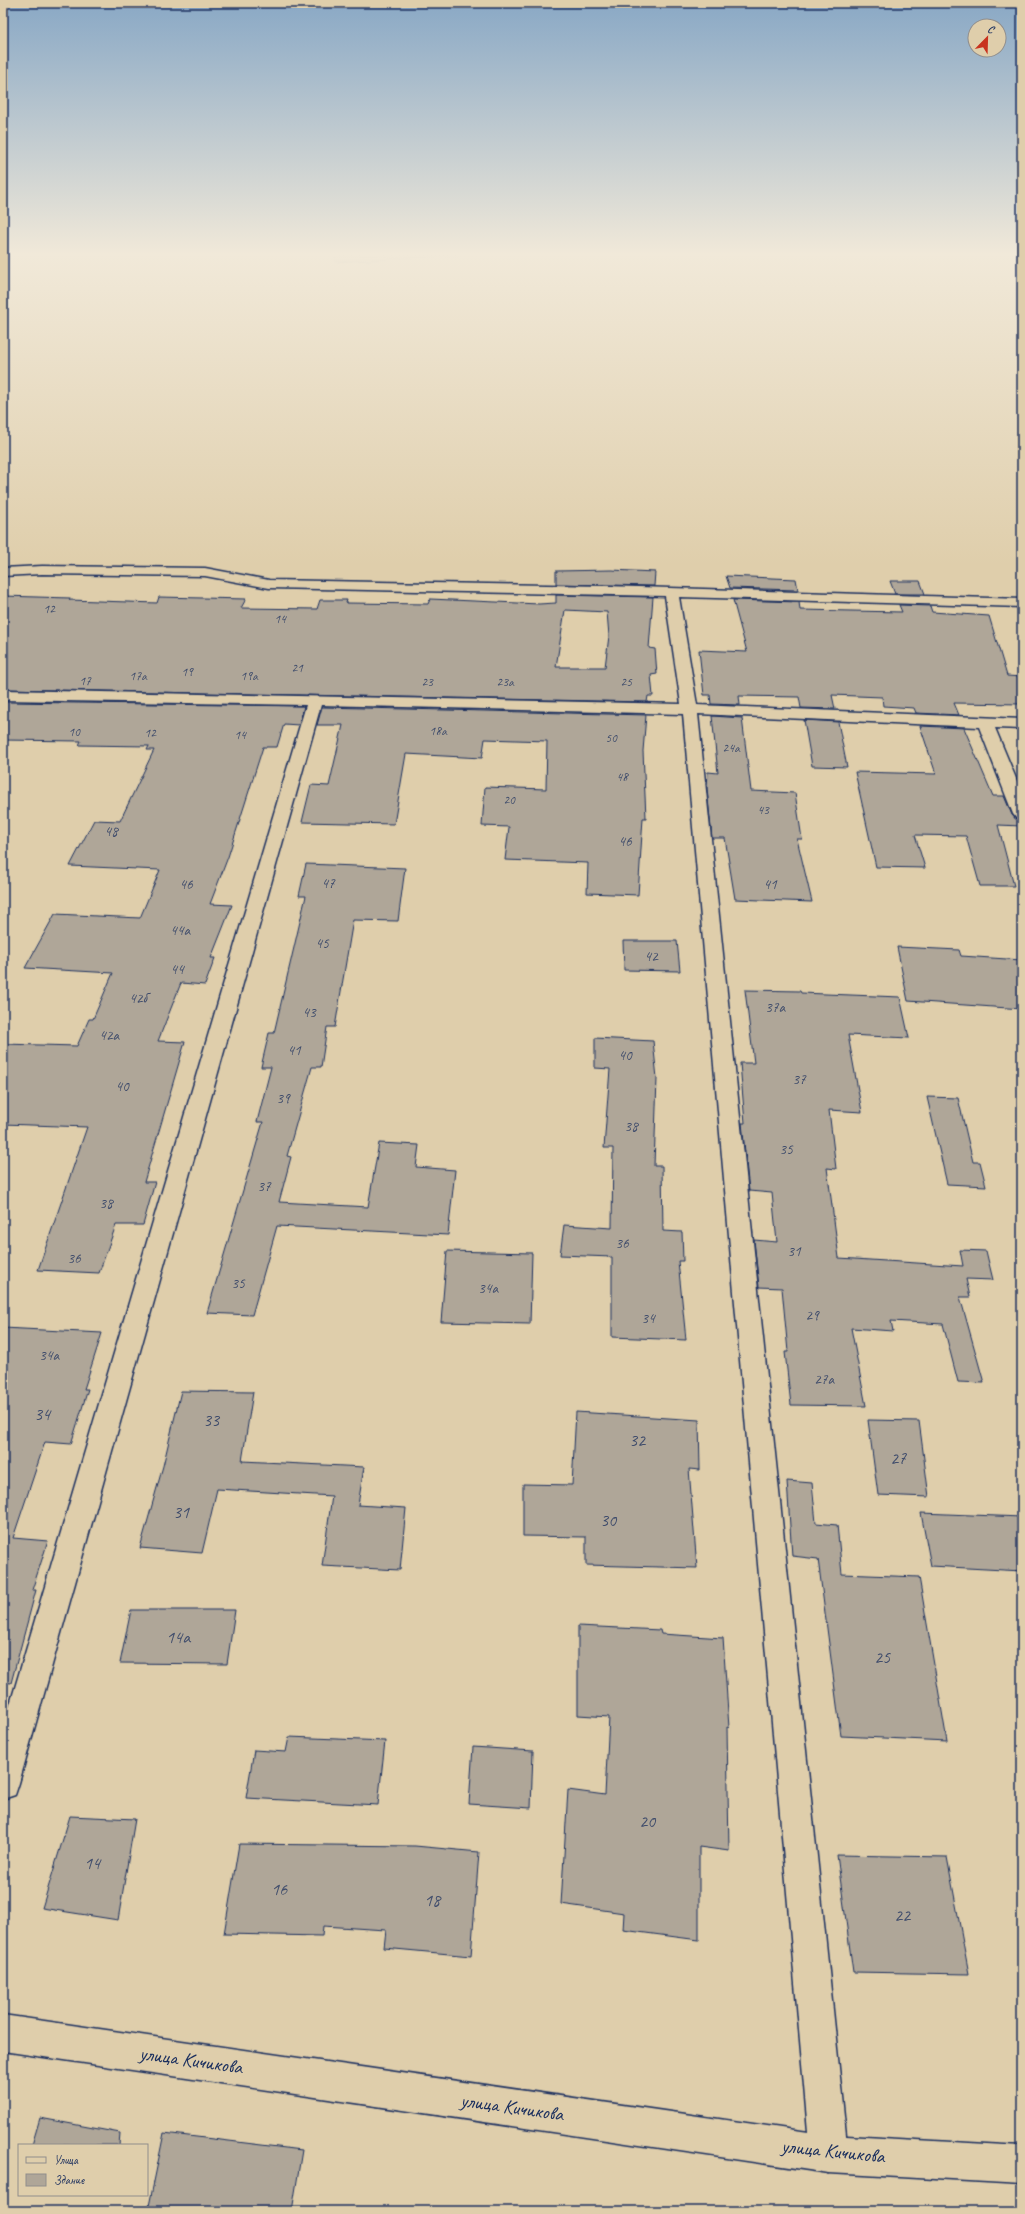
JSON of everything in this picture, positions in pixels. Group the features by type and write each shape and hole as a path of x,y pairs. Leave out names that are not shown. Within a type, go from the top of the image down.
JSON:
{"street":[{"path":"3,572 42,570 205,572 270,584 605,590 672,594 1022,603"},
{"path":"672,594 690,710 829,2154"},
{"path":"3,695 315,700 690,710 1022,724"},
{"path":"3,1783 315,700"},
{"path":"985,723 1022,814"},
{"name":"улица Кичикова","path":"3,2032 829,2154 1022,2165"}],"building":[{"path":"611,570 655,572 654,586 556,584 556,571"},
{"path":"726,576 796,579 798,590 730,588"},
{"path":"890,581 920,581 925,594 895,594"},
{"path":"556,595 653,597 649,648 655,649 657,674 651,675 653,696 648,696 647,702 3,689 3,596 157,603 159,597 246,599 241,608 317,609 320,600 347,600 346,603 428,604 430,599 539,604 556,603","holes":["565,610 607,612 609,636 605,667 556,667"]},
{"path":"733,600 799,602 800,610 902,612 899,605 930,606 932,612 989,616 1007,676 1022,677 1022,704 954,703 959,715 916,713 914,708 883,706 882,697 832,695 835,709 801,708 799,697 739,696 740,705 711,704 710,695 704,695 699,650 747,652"},
{"path":"3,702 304,706 299,725 284,724 277,747 263,747 228,857 210,904 232,905 211,958 215,958 205,985 181,983 158,1041 185,1042 144,1182 155,1182 143,1225 116,1225 99,1273 38,1270 87,1127 3,1124 3,1044 77,1046 89,1019 93,1019 113,973 25,968 55,914 140,918 160,870 70,866 94,820 120,821 154,750 147,750 149,746 79,745 81,741 3,740"},
{"path":"322,707 646,715 643,751 646,818 643,818 638,895 587,893 588,863 505,860 509,827 482,826 485,787 546,789 547,741 485,739 482,758 406,754 394,824 302,822 311,785 329,786 343,725 317,725"},
{"path":"712,716 742,718 751,791 795,793 802,839 797,839 812,902 735,899 725,838 712,838 707,789 708,772 718,773"},
{"path":"804,720 838,722 847,767 812,766"},
{"path":"920,726 964,728 993,796 1004,796 1012,815 1016,819 1022,820 1022,826 998,825 1014,886 980,886 966,836 915,835 925,868 876,867 855,772 936,774"},
{"path":"306,864 405,868 398,921 353,920 335,1027 327,1027 321,1067 312,1067 287,1156 291,1157 279,1202 368,1207 379,1143 419,1145 416,1167 455,1170 448,1235 277,1226 252,1315 207,1313 263,1122 257,1122 271,1067 261,1067 269,1033 274,1033 306,896 299,896"},
{"path":"623,941 677,941 680,971 624,970"},
{"path":"897,947 959,950 961,956 1022,960 1022,1009 908,1001"},
{"path":"745,990 800,991 801,993 900,997 909,1038 848,1035 862,1112 829,1110 836,1169 827,1168 839,1258 963,1266 960,1250 986,1251 993,1280 966,1279 970,1297 960,1297 984,1383 958,1382 943,1324 891,1321 893,1331 851,1328 866,1406 791,1405 785,1352 788,1352 782,1288 759,1287 754,1240 777,1242 772,1193 749,1191 742,1123 745,1123 740,1063 754,1063"},
{"path":"595,1038 653,1041 657,1078 654,1166 662,1166 663,1231 682,1232 683,1261 678,1261 686,1340 612,1337 612,1257 560,1255 564,1225 612,1228 613,1148 604,1148 610,1069 595,1068"},
{"path":"927,1097 958,1098 973,1162 980,1162 986,1186 947,1184"},
{"path":"447,1251 532,1253 530,1324 441,1322"},
{"path":"3,1328 102,1333 84,1389 88,1389 71,1444 45,1442 13,1538 48,1541 32,1590 36,1590 11,1683 3,1682"},
{"path":"181,1391 253,1392 242,1461 364,1467 358,1505 406,1508 400,1570 322,1566 332,1496 217,1489 202,1553 140,1548 163,1466"},
{"path":"576,1412 699,1420 700,1470 689,1469 697,1568 586,1565 586,1537 523,1536 523,1484 572,1485"},
{"path":"868,1420 919,1421 929,1497 878,1495"},
{"path":"787,1481 812,1483 816,1523 837,1525 842,1574 919,1577 947,1741 841,1736 818,1559 792,1556"},
{"path":"921,1513 1022,1517 1022,1571 931,1566"},
{"path":"131,1610 235,1610 227,1664 120,1663"},
{"path":"578,1626 660,1630 661,1634 723,1638 729,1728 727,1727 729,1851 699,1847 699,1940 623,1930 624,1913 561,1904 568,1790 605,1795 609,1717 578,1715"},
{"path":"289,1737 385,1741 378,1805 246,1798 254,1750 286,1752"},
{"path":"473,1747 533,1751 531,1808 469,1804"},
{"path":"70,1816 135,1819 118,1920 42,1908"},
{"path":"239,1844 415,1846 479,1852 471,1956 384,1948 386,1930 323,1926 322,1936 224,1934"},
{"path":"837,1855 947,1857 969,1974 853,1972"},
{"path":"40,2118 120,2133 119,2144 32,2144"},
{"path":"164,2133 302,2150 292,2211 148,2211"}]}
